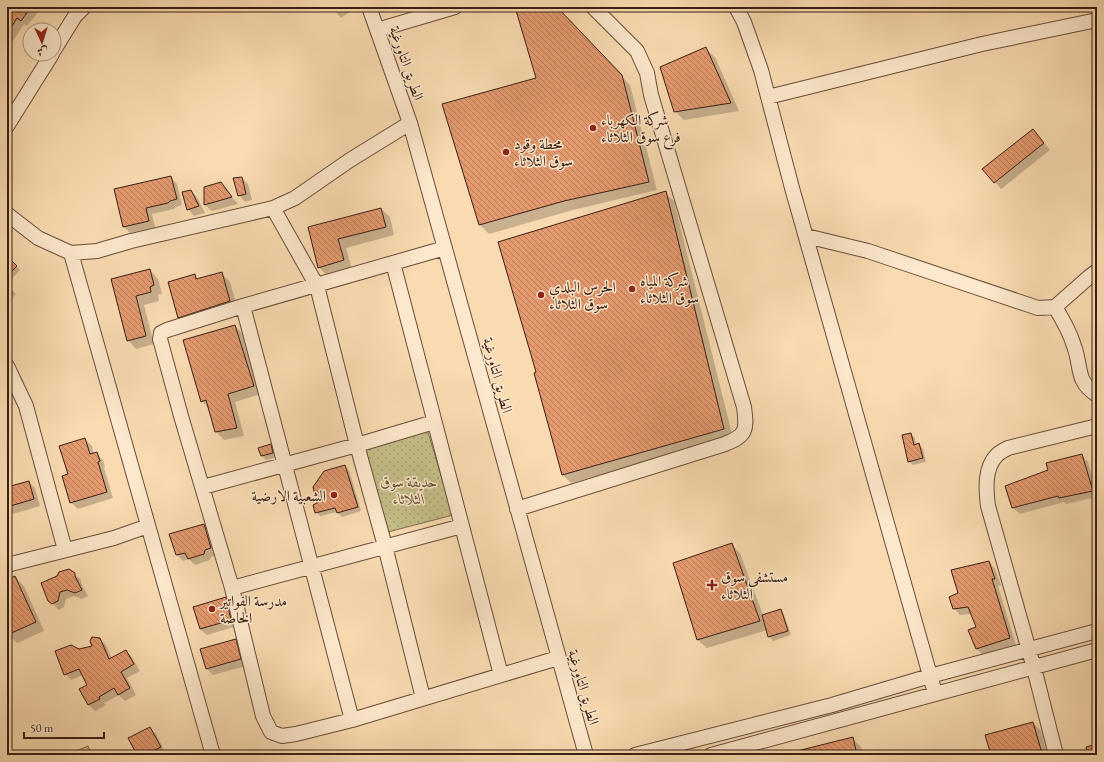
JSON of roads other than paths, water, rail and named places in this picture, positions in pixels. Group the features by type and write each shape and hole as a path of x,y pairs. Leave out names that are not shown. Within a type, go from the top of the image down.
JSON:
{"street":[{"path":"62,37 75,16 84,7"},
{"name":"الطريق التاورغية","path":"369,7 410,123 586,755"},
{"path":"377,30 454,7"},
{"path":"517,509 725,444 739,438 744,431 746,422 744,407 651,94 647,73 637,51 593,7"},
{"path":"736,7 744,22 761,70 806,236 935,693"},
{"path":"768,97 982,44 1097,20"},
{"path":"7,126 47,62"},
{"path":"7,214 38,238 71,254 97,251 131,241 273,208 295,198 350,160 410,123"},
{"path":"273,208 317,286 357,445 386,546 423,698"},
{"path":"806,236 868,251 1038,308 1055,307 1097,271"},
{"path":"445,248 243,306 161,333 160,339 181,416 232,588 263,716 271,732 282,736 296,734 352,720 558,658"},
{"path":"71,254 213,755"},
{"path":"393,263 501,675"},
{"path":"243,306 352,720"},
{"path":"1055,307 1070,334 1075,348 1081,377 1088,389 1097,395"},
{"path":"7,366 26,406 65,550"},
{"path":"203,487 357,445 434,422"},
{"path":"1056,755 1034,668 988,506 986,489 992,461 998,454 1008,448 1097,426"},
{"path":"7,565 114,538 148,526"},
{"path":"232,588 462,526"},
{"path":"635,755 832,705 1028,648 1097,630"},
{"path":"711,755 1097,650"}],"place":[{"name":"شركة الكهرباء فرع سوق الثلاثاء","path":"593,128"},
{"name":"محطة وقود سوق الثلاثاء","path":"506,152"},
{"name":"شركة المياه سوق الثلاثاء","path":"632,289"},
{"name":"الحرس البلدي سوق الثلاثاء","path":"541,295"},
{"name":"الشعبية الارضية","path":"334,495"},
{"name":"مستشفى سوق الثلاثاء","path":"712,585"},
{"name":"مدرسة الفواتير الخاصة","path":"212,609"}],"park label":[{"name":"حديقة سوق الثلاثاء","path":"409,490"}]}
